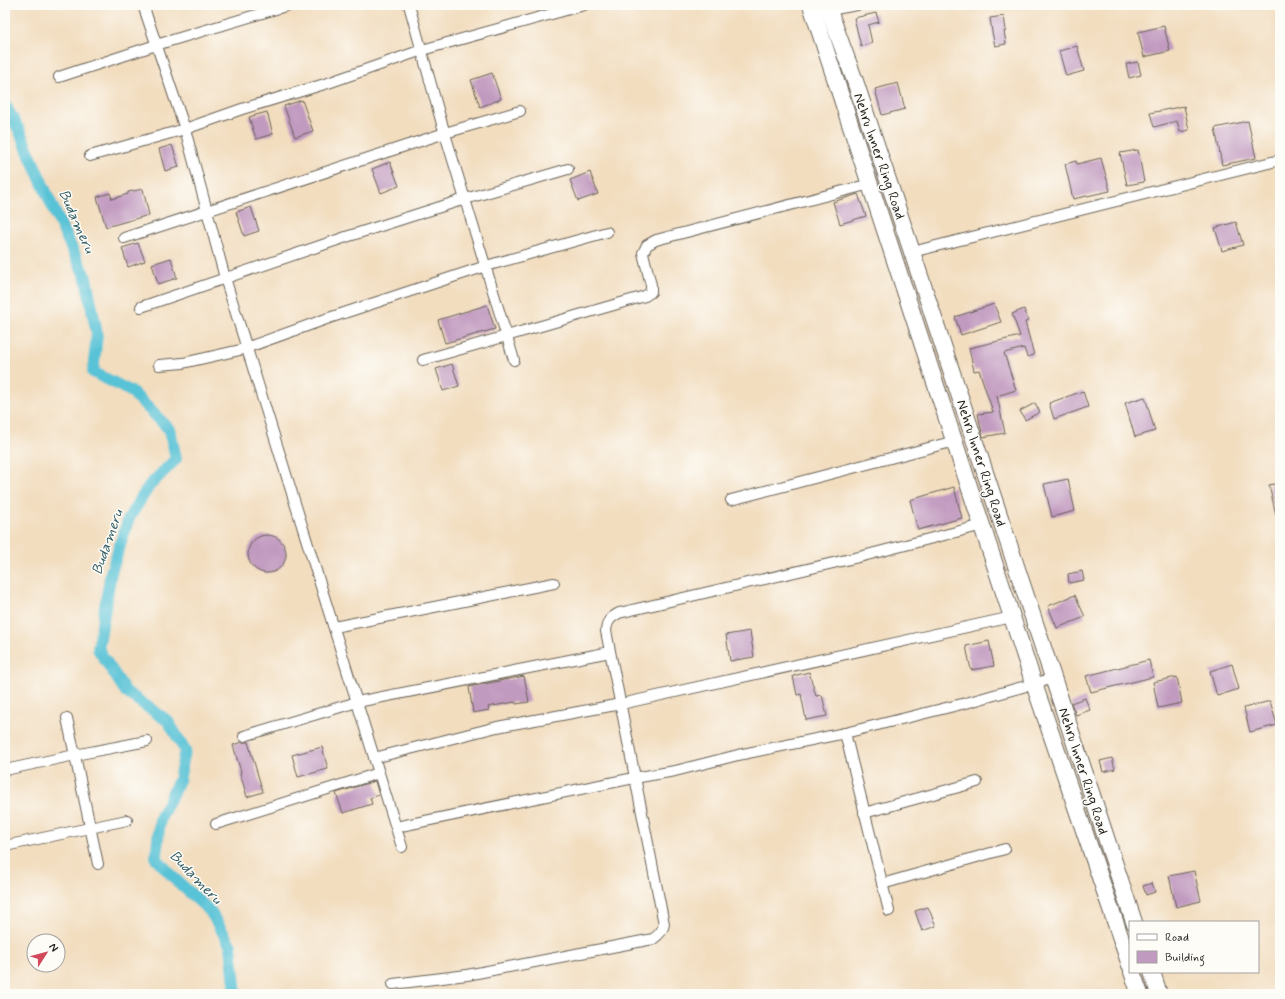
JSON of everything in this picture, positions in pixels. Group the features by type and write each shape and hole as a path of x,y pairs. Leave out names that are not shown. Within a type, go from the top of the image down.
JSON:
{"main road":[{"path":"811,5 1034,684 1129,962"},
{"name":"Nehru Inner Ring Road","path":"828,8 855,81 1134,921"},
{"path":"1132,973 1140,994"},
{"path":"1152,973 1160,994"}],"street":[{"path":"143,5 184,129 225,278 402,847"},
{"path":"59,77 156,45 289,5"},
{"path":"409,5 445,133 514,360"},
{"path":"90,156 184,129 242,109 328,83 422,50 584,5"},
{"path":"828,8 857,5"},
{"path":"124,238 445,133 520,111"},
{"path":"912,252 1280,160"},
{"path":"141,307 346,237 465,199 568,170"},
{"path":"423,360 645,296 651,292 651,285 644,253 647,245 656,240 870,184"},
{"path":"159,365 183,363 247,347 486,266 607,232"},
{"path":"731,500 955,441"},
{"path":"394,984 467,974 653,939 663,930 664,924 606,631 607,623 611,617 619,613 863,556 983,525"},
{"path":"334,627 554,583"},
{"path":"374,758 497,727 621,704 1012,617"},
{"path":"244,736 357,702 610,652"},
{"path":"396,827 634,778 675,771 845,733 966,703 1054,678"},
{"path":"67,718 98,864"},
{"path":"845,733 889,910"},
{"path":"5,770 147,741"},
{"path":"216,824 379,773"},
{"path":"864,813 977,782"},
{"path":"5,846 127,820"},
{"path":"882,884 1005,849"}],"building":[{"path":"876,13 879,22 868,25 872,43 861,46 854,18"},
{"path":"1004,16 1006,44 995,46 990,18"},
{"path":"1164,26 1170,51 1144,57 1138,32"},
{"path":"1077,46 1084,71 1066,76 1059,51"},
{"path":"1138,62 1141,75 1129,78 1126,64"},
{"path":"492,73 501,99 480,107 471,80"},
{"path":"898,83 905,109 882,115 875,89"},
{"path":"302,100 313,131 295,137 284,106"},
{"path":"1184,106 1189,130 1180,132 1177,121 1154,127 1150,113"},
{"path":"267,112 273,134 256,139 249,117"},
{"path":"1248,121 1256,158 1222,165 1215,128"},
{"path":"172,145 179,167 165,171 159,149"},
{"path":"1138,150 1144,182 1127,185 1120,153"},
{"path":"1101,158 1110,191 1073,199 1065,164 1076,161 1077,164"},
{"path":"390,162 399,186 381,193 372,169"},
{"path":"590,172 598,194 578,201 570,180"},
{"path":"143,189 149,215 106,227 97,197 110,193 112,199 128,194 128,192"},
{"path":"858,194 866,216 840,224 833,202"},
{"path":"251,207 259,231 244,236 236,212"},
{"path":"1236,222 1243,245 1222,251 1215,228"},
{"path":"138,243 145,261 128,267 122,248"},
{"path":"171,258 177,278 158,284 152,264"},
{"path":"994,304 1001,322 961,335 955,317"},
{"path":"487,305 495,329 445,343 438,320"},
{"path":"1024,309 1028,321 1025,322 1034,355 1027,357 1024,348 1004,353 1016,390 997,396 1005,433 983,437 978,414 993,412 979,370 974,371 969,348 1020,336 1012,314"},
{"path":"452,364 459,386 443,391 436,369"},
{"path":"1083,391 1088,407 1054,419 1049,403"},
{"path":"1145,397 1155,431 1135,437 1125,403"},
{"path":"1035,403 1040,412 1025,420 1020,411"},
{"path":"1068,479 1075,511 1052,517 1044,484"},
{"path":"1280,483 1280,515 1276,515 1269,485"},
{"path":"954,487 962,518 918,530 910,500"},
{"path":"263,535 271,535 281,540 285,547 285,561 281,568 271,573 263,573 253,568 251,565 248,558 248,550 253,540 256,538"},
{"path":"1082,571 1084,580 1069,583 1068,574"},
{"path":"1075,595 1085,617 1057,628 1048,606"},
{"path":"750,631 754,657 730,661 726,635"},
{"path":"989,641 994,666 971,670 966,646"},
{"path":"1149,660 1153,677 1091,692 1086,676"},
{"path":"1232,664 1239,689 1217,696 1210,671"},
{"path":"809,672 816,696 822,695 827,716 806,720 801,694 797,695 793,676"},
{"path":"524,676 529,702 516,704 515,702 488,707 489,710 473,713 469,687"},
{"path":"1177,677 1182,703 1158,708 1153,682"},
{"path":"1085,698 1090,710 1076,715 1071,703"},
{"path":"1270,701 1277,725 1250,732 1244,708"},
{"path":"248,742 263,792 247,797 233,745"},
{"path":"322,747 328,769 298,777 292,755"},
{"path":"1112,758 1115,769 1103,772 1100,761"},
{"path":"375,781 379,795 370,798 372,804 343,813 336,793"},
{"path":"1194,871 1201,901 1176,907 1169,876"},
{"path":"1152,883 1155,892 1146,895 1143,886"},
{"path":"928,907 936,926 922,931 915,911"}],"waterway":[{"name":"Budameru","path":"5,105 19,130 61,226 86,278 97,334 93,372 132,392 170,430 176,459 149,486 129,518 111,572 98,649 126,692 168,721 185,750 179,780 160,819 156,858 176,880 210,911 231,946 236,994"}]}
